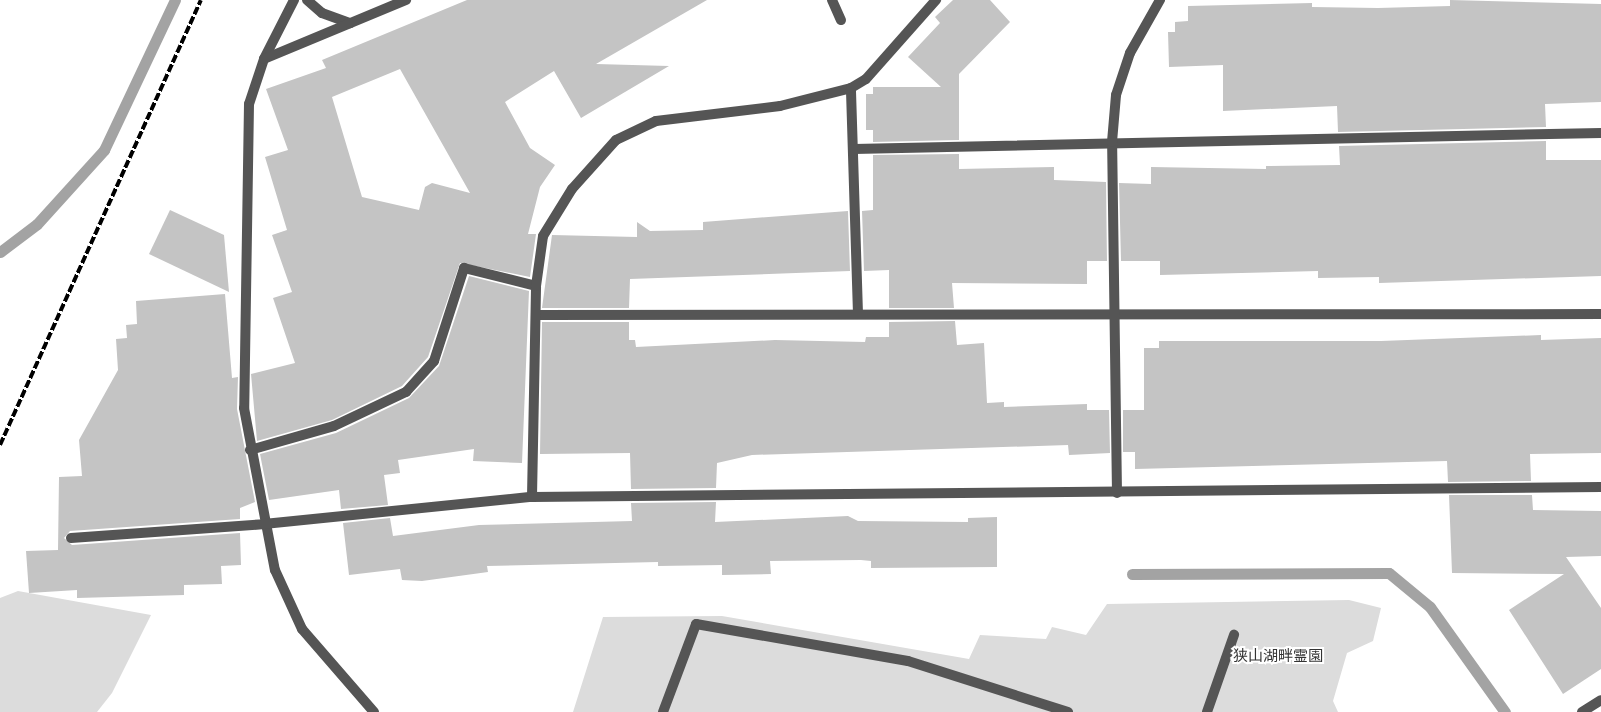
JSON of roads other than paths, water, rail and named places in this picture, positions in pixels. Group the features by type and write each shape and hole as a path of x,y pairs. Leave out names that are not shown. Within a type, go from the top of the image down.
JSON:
{"street":[{"path":"294,0 264,59 249,104 244,408 264,524 275,570 302,629 374,712"},
{"path":"307,0 322,14 350,23"},
{"path":"264,59 406,0"},
{"path":"832,0 841,20"},
{"path":"532,497 536,286 543,236 572,189 616,140 656,121 780,106 851,88 866,79 936,0"},
{"path":"1117,492 1117,311 1112,142 1116,95 1130,54 1160,0"},
{"path":"851,88 858,314"},
{"path":"854,149 1601,133"},
{"path":"250,450 334,426 406,392 434,360 464,268 536,286"},
{"path":"536,315 1117,311 1601,314"},
{"path":"71,538 264,524 532,497 1601,487"},
{"path":"663,712 696,624 908,661 1068,712"},
{"path":"1207,712 1234,635"},
{"path":"1582,712 1601,700"}],"waterway":[{"path":"0,252 37,224 104,150 175,0"},
{"path":"1132,574 1389,573 1430,607 1505,712"}],"railway":[{"path":"0,445 201,0"}],"park label":[{"name":"狭山湖畔霊園","path":"1278,657"}]}
